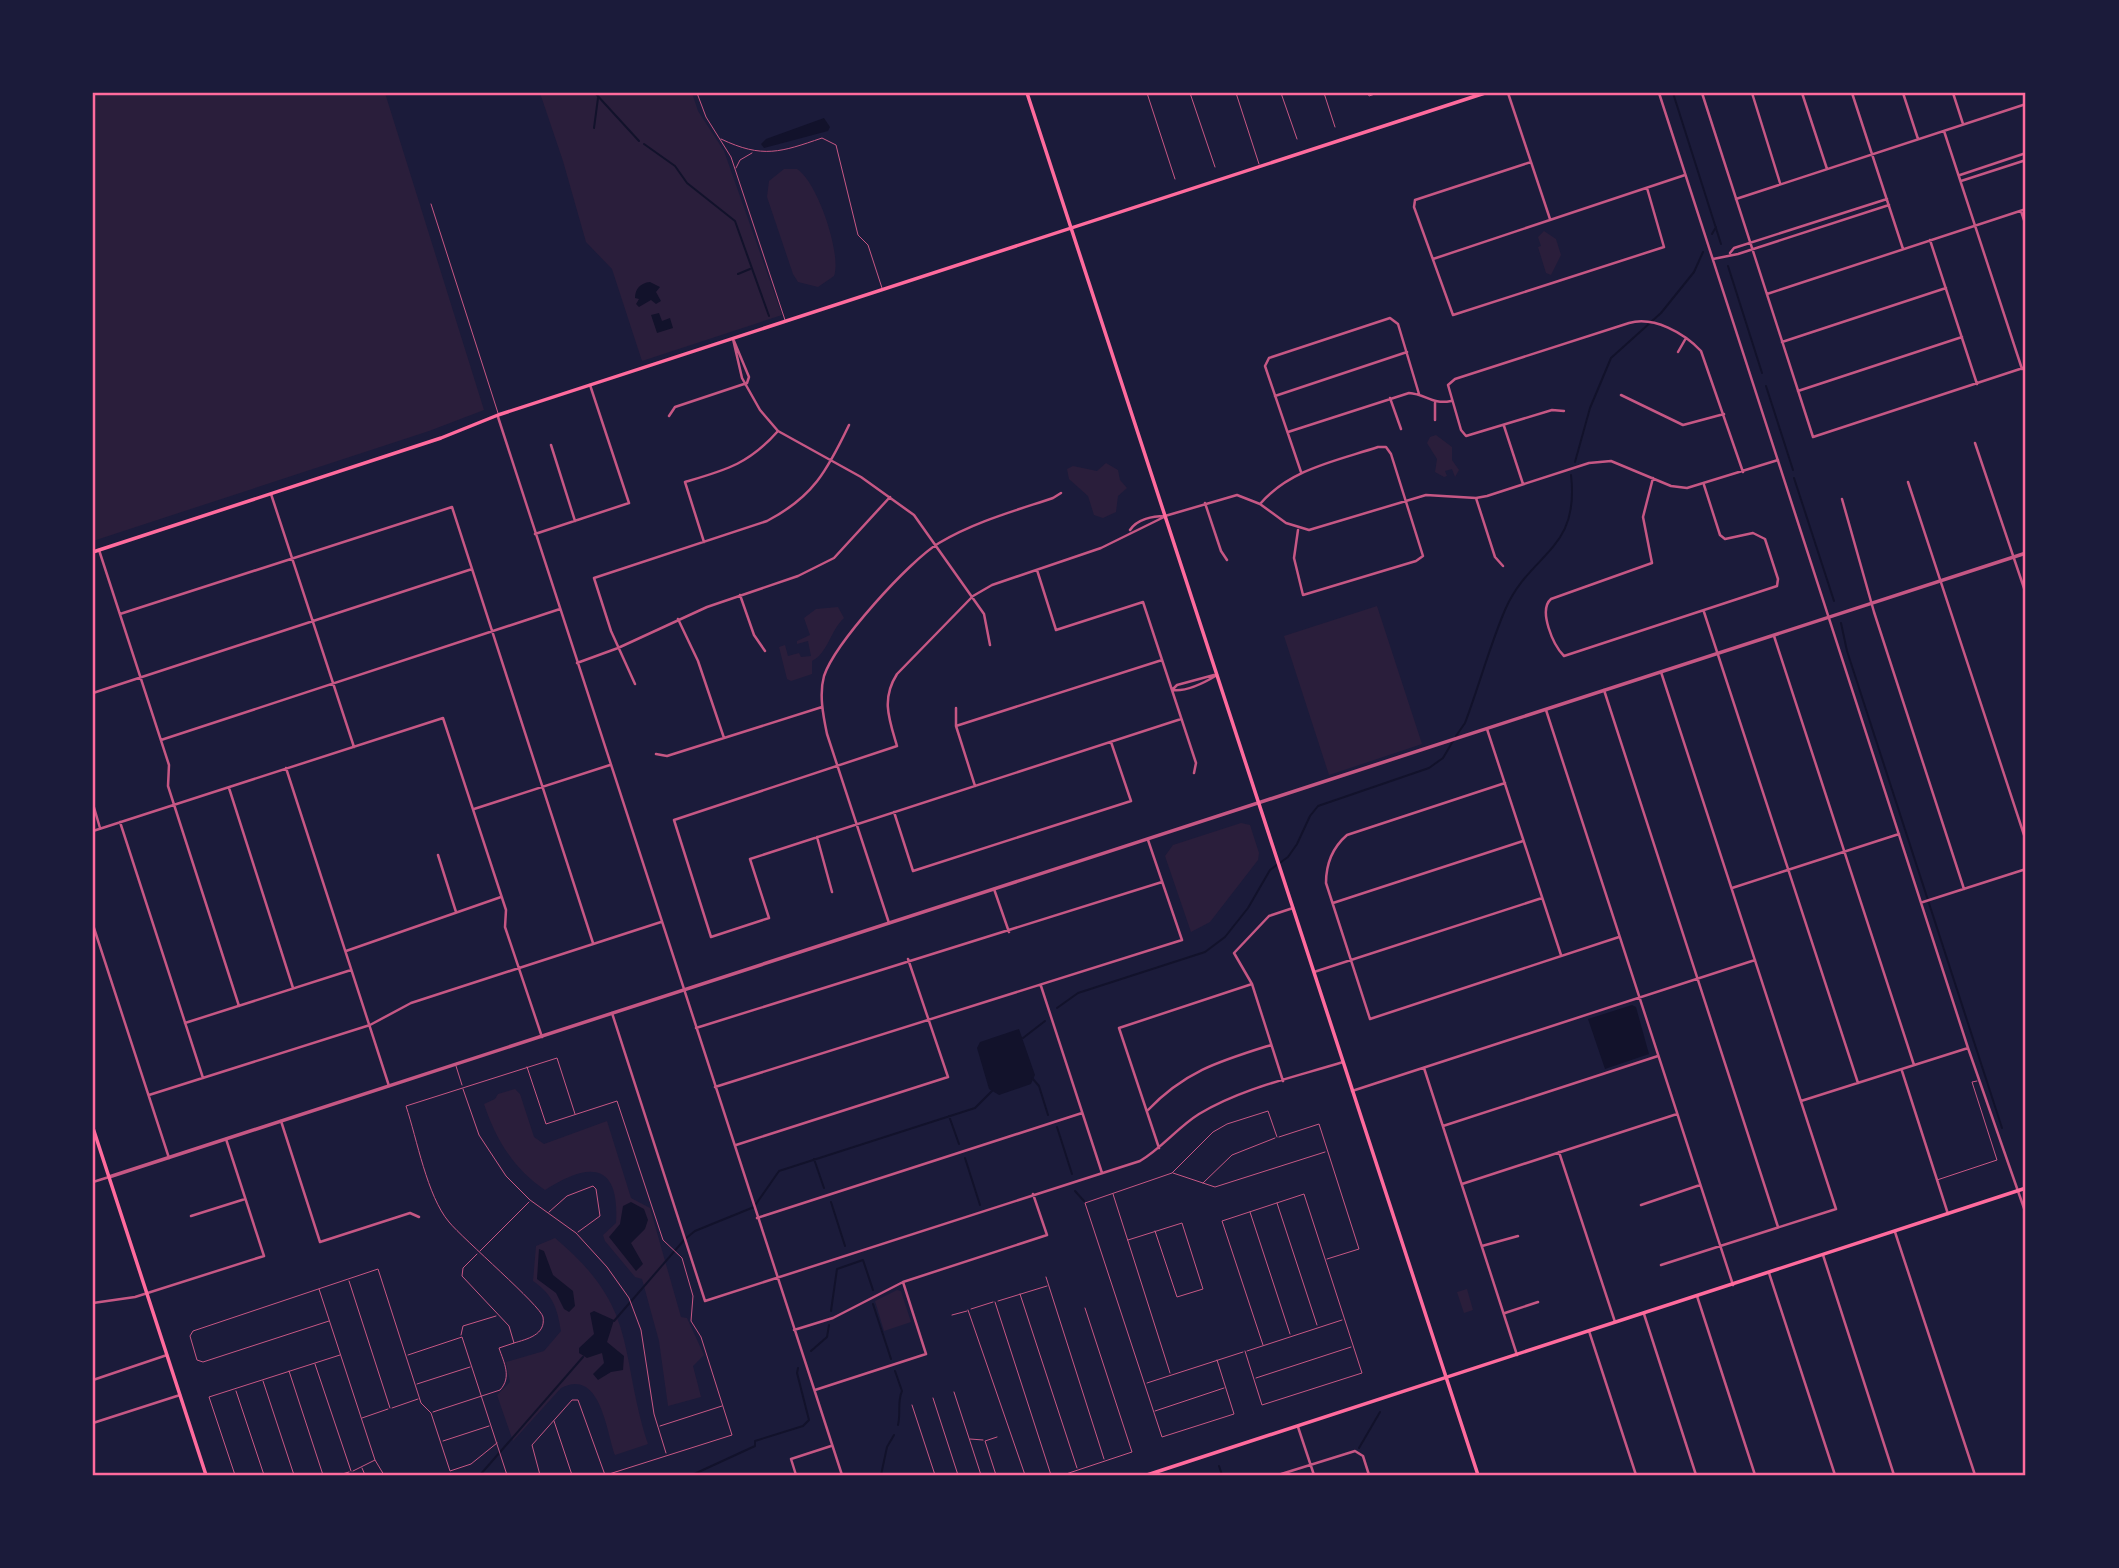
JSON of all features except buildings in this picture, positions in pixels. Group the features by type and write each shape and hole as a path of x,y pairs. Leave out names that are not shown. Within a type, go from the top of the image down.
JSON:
{"main road":[{"path":"1027,93 1478,1475"},
{"path":"93,552 441,438 498,415 1485,93"},
{"path":"93,1128 206,1475"},
{"path":"1147,1475 2026,1188"}],"street":[{"path":"1507,93 1550,220"},
{"path":"1659,93 1899,834 1926,901 1968,1048 2026,1214"},
{"path":"1702,93 1813,437 2024,368 1944,131"},
{"path":"1752,93 1781,184"},
{"path":"1802,93 1827,169"},
{"path":"1853,93 1903,249"},
{"path":"1903,93 1918,139"},
{"path":"1953,93 1963,124"},
{"path":"1736,199 2026,104"},
{"path":"1958,175 2026,153"},
{"path":"2014,157 2015,163"},
{"path":"1961,181 2026,160"},
{"path":"1531,162 1415,200 1414,207 1453,315 1664,247 1647,188"},
{"path":"1432,259 1685,175"},
{"path":"1730,253 1734,248 1887,199"},
{"path":"1713,259 1752,250 1889,205"},
{"path":"1767,294 2026,209"},
{"path":"2021,211 2026,226"},
{"path":"1930,240 1977,384"},
{"path":"1782,342 1946,288"},
{"path":"1301,472 1265,361 1390,318 1395,320 1419,394"},
{"path":"1564,411 1552,410 1466,436 1461,430 1448,385 1455,379 1629,323 1652,321 1695,344 1707,360 1743,472"},
{"path":"1798,391 1962,337"},
{"path":"1678,352 1686,338"},
{"path":"733,339 743,359 747,383 760,410 778,431 832,460 890,496 914,515 984,614 990,645"},
{"path":"1275,396 1407,352"},
{"path":"669,416 676,407 747,383"},
{"path":"535,534 629,503 590,385"},
{"path":"1287,432 1391,398 1419,394 1434,403 1451,401"},
{"path":"1621,394 1683,425 1724,414"},
{"path":"1391,398 1401,429"},
{"path":"1434,403 1435,420"},
{"path":"498,415 842,1475"},
{"path":"635,684 618,648 594,578 767,521 792,508 816,486 849,425"},
{"path":"1504,426 1523,484"},
{"path":"704,542 685,482 729,469 759,453 778,431"},
{"path":"1975,443 2026,594"},
{"path":"551,445 575,521"},
{"path":"1260,504 1273,489 1301,472 1385,447 1391,453 1423,556 1416,561 1303,595 1294,558 1298,528"},
{"path":"1181,719 750,859 769,918 711,937 674,820 897,746 886,710 888,688 897,674 973,596 992,585 1101,548 1141,522 1237,495 1260,504 1298,528 1320,529 1406,500 1442,494 1476,498 1580,466 1611,461 1671,486 1688,488 1778,460"},
{"path":"1653,478 1645,497 1643,517 1652,564 1551,598 1546,603 1545,611 1558,651 1564,656 1777,586 1768,549 1760,533 1725,539 1720,535 1703,485"},
{"path":"1908,482 2026,841"},
{"path":"889,923 838,766 822,707 824,678 836,649 911,566 936,545 973,525 1053,498 1061,492"},
{"path":"271,494 354,747"},
{"path":"578,663 618,648 678,619 798,576 834,558 890,496"},
{"path":"1476,498 1495,557 1503,565"},
{"path":"1842,499 1872,603 1964,889"},
{"path":"1205,503 1227,560"},
{"path":"120,614 452,507 593,943"},
{"path":"1129,532 1156,523 1165,516"},
{"path":"99,550 169,765 168,786 239,1006"},
{"path":"93,1182 2026,553"},
{"path":"93,692 472,569"},
{"path":"1037,570 1056,630 1143,602 1196,763 1194,774"},
{"path":"740,595 754,635 765,651"},
{"path":"161,740 560,609"},
{"path":"1704,612 1858,1083"},
{"path":"678,619 698,661 724,738"},
{"path":"1773,635 1914,1065"},
{"path":"956,726 1162,660"},
{"path":"1661,672 1836,1209 1661,1265"},
{"path":"1172,690 1179,691 1217,675"},
{"path":"1604,691 1779,1227"},
{"path":"656,754 667,756 822,707"},
{"path":"956,708 956,726 975,786"},
{"path":"1546,710 1733,1284"},
{"path":"93,831 443,718 506,910 505,928 542,1037"},
{"path":"1488,729 1561,956"},
{"path":"894,812 913,871 1131,801 1111,742"},
{"path":"473,809 610,765"},
{"path":"286,768 389,1086"},
{"path":"1505,783 1347,835 1333,851 1326,868 1333,903 1370,1018 1619,937"},
{"path":"229,787 293,988"},
{"path":"93,804 101,829"},
{"path":"120,822 203,1078"},
{"path":"1731,888 1899,834"},
{"path":"817,837 831,892"},
{"path":"715,1087 1182,940 1147,839"},
{"path":"1333,903 1524,841"},
{"path":"438,855 456,912"},
{"path":"1926,901 2026,869"},
{"path":"696,1028 908,959 1009,932 1162,882"},
{"path":"995,889 1009,932"},
{"path":"345,951 501,897"},
{"path":"1314,972 1542,898"},
{"path":"1283,1081 1252,984 1234,953 1269,916 1293,908"},
{"path":"149,1095 370,1025 411,1003 661,922"},
{"path":"93,925 169,1158"},
{"path":"734,1146 948,1077 908,959"},
{"path":"1352,1091 1755,960"},
{"path":"185,1023 351,970"},
{"path":"1160,1149 1119,1028 1252,984"},
{"path":"1041,986 1102,1173"},
{"path":"612,1013 705,1301 1140,1161 1160,1149 1196,1115 1223,1101 1343,1062"},
{"path":"1147,1111 1183,1078 1207,1066 1271,1045"},
{"path":"1801,1102 1968,1048"},
{"path":"1443,1126 1658,1056"},
{"path":"1424,1068 1517,1355"},
{"path":"1901,1069 1948,1214"},
{"path":"757,1218 1082,1113"},
{"path":"1462,1184 1677,1114"},
{"path":"281,1121 320,1242 410,1213 419,1217"},
{"path":"93,1303 121,1301 147,1294 264,1256 226,1139"},
{"path":"1559,1152 1616,1323"},
{"path":"1641,1205 1700,1185"},
{"path":"794,1330 832,1318 903,1282 1047,1235 1033,1194"},
{"path":"191,1216 245,1199"},
{"path":"1895,1231 1975,1475"},
{"path":"1482,1247 1518,1236"},
{"path":"1823,1255 1894,1475"},
{"path":"1769,1273 1835,1475"},
{"path":"814,1390 926,1354 903,1282"},
{"path":"1697,1296 1755,1475"},
{"path":"1504,1313 1538,1302"},
{"path":"1644,1314 1696,1475"},
{"path":"1590,1331 1636,1475"},
{"path":"93,1380 167,1355"},
{"path":"93,1423 180,1395"},
{"path":"1298,1427 1314,1475"},
{"path":"796,1475 790,1459 832,1446"},
{"path":"1278,1475 1351,1451 1358,1452 1369,1475"}],"lane":[{"path":"697,93 706,117 721,139 736,170 786,322"},
{"path":"1147,93 1175,179"},
{"path":"1190,93 1214,167"},
{"path":"1236,93 1260,167"},
{"path":"1282,93 1297,139"},
{"path":"1324,93 1335,127"},
{"path":"1368,94 1378,93"},
{"path":"721,139 756,152 783,151 822,138 836,145 851,215 858,235 868,245 883,290"},
{"path":"736,170 740,160 756,152"},
{"path":"431,204 498,415"},
{"path":"431,1413 500,1390 506,1383 507,1374 499,1348 540,1332 543,1317 535,1304 479,1252 440,1210 406,1106 557,1058 575,1114"},
{"path":"455,1064 479,1135 492,1157 530,1200 576,1233 607,1267 633,1305 641,1330 658,1426 667,1455"},
{"path":"527,1067 546,1124 617,1101 663,1240 677,1252 694,1296 691,1321 701,1337 732,1435 605,1475 578,1400 572,1400 532,1445 540,1475"},
{"path":"1937,1180 1997,1160 1972,1082 1979,1080"},
{"path":"1217,1360 1234,1414 1162,1437 1085,1203 1172,1173 1213,1132 1227,1124 1268,1111 1277,1138"},
{"path":"1203,1183 1232,1155 1319,1124 1359,1249 1325,1259"},
{"path":"1172,1173 1215,1187 1328,1151"},
{"path":"549,1212 566,1196 593,1186 596,1189 600,1216 576,1233"},
{"path":"1113,1194 1171,1375"},
{"path":"1245,1351 1262,1405 1362,1373 1304,1194 1222,1221 1263,1345"},
{"path":"514,1343 509,1326 462,1276 463,1268 530,1200"},
{"path":"1277,1203 1318,1327"},
{"path":"1250,1212 1291,1336"},
{"path":"1128,1240 1155,1231 1182,1223 1203,1289 1177,1297 1155,1231"},
{"path":"329,1321 203,1362 197,1360 190,1336 192,1331 377,1269 420,1399 431,1413 450,1471 471,1464 497,1443"},
{"path":"1045,1277 1104,1461"},
{"path":"348,1279 390,1408"},
{"path":"952,1315 1048,1285"},
{"path":"319,1288 375,1460 384,1475"},
{"path":"1020,1294 1078,1470"},
{"path":"995,1302 1051,1475"},
{"path":"1063,1475 1132,1452 1085,1308"},
{"path":"968,1310 1025,1475"},
{"path":"498,1315 463,1326 462,1337 507,1475"},
{"path":"1144,1384 1345,1319"},
{"path":"406,1356 462,1337"},
{"path":"1254,1379 1353,1346"},
{"path":"235,1475 209,1397 340,1355"},
{"path":"315,1363 351,1471"},
{"path":"415,1385 472,1367"},
{"path":"289,1371 323,1475"},
{"path":"263,1380 294,1475"},
{"path":"1154,1411 1226,1388"},
{"path":"236,1389 264,1475"},
{"path":"954,1392 981,1475"},
{"path":"933,1398 958,1475"},
{"path":"361,1418 420,1399"},
{"path":"658,1426 723,1405"},
{"path":"912,1405 935,1475"},
{"path":"554,1420 572,1475"},
{"path":"440,1441 491,1426"},
{"path":"969,1439 985,1441 997,1437"},
{"path":"985,1441 996,1475"},
{"path":"339,1475 362,1468 375,1460"},
{"path":"362,1468 365,1475"}],"shaded area":[{"path":"93,93 385,93 484,410 429,431 93,541"},
{"path":"540,93 692,93 698,111 724,151 782,315 642,361 612,269 586,242"},
{"path":"824,118 830,127 828,131 764,148 761,144 766,139"},
{"path":"784,169 797,169 805,176 820,202 831,236 836,266 834,276 818,287 798,282 793,274 767,197 769,181"},
{"path":"1544,231 1556,239 1561,255 1551,275 1546,273 1538,247 1541,246 1538,237"},
{"path":"650,282 660,287 656,292 661,301 656,304 651,300 639,307 636,304 639,299 635,298 636,292 641,285"},
{"path":"659,313 662,321 670,318 673,328 657,333 651,315"},
{"path":"1436,435 1452,447 1452,460 1459,470 1455,477 1452,469 1445,471 1447,476 1444,477 1435,472 1437,459 1427,443 1430,437"},
{"path":"1106,463 1118,470 1120,480 1127,488 1118,496 1116,512 1103,518 1094,515 1088,496 1069,479 1067,469 1073,466 1097,471"},
{"path":"1377,606 1422,744 1329,775 1284,636"},
{"path":"838,607 844,618 822,653 812,661 812,674 791,681 787,679 779,647 785,645 788,656 799,653 801,657 811,656 808,641 797,644 797,641 810,635 804,618 816,609"},
{"path":"1241,823 1250,825 1259,853 1258,860 1210,922 1191,932 1165,856 1173,845"},
{"path":"1632,1005 1636,1007 1649,1054 1605,1069 1588,1019"},
{"path":"1019,1029 1035,1075 1031,1084 999,1095 989,1089 977,1048 980,1042"},
{"path":"515,1089 520,1094 534,1137 544,1144 607,1121 631,1198 650,1208 681,1317 687,1318 704,1355 693,1366 701,1397 668,1406 659,1341 642,1279 635,1277 603,1235 616,1223 613,1188 607,1178 598,1173 587,1172 545,1190 524,1173 507,1153 484,1104 495,1099 498,1094"},
{"path":"631,1202 644,1209 648,1220 645,1229 631,1243 643,1264 636,1271 609,1237 620,1224 623,1206"},
{"path":"555,1238 582,1263 601,1287 614,1310 648,1444 615,1455 599,1404 585,1386 574,1384 561,1388 513,1441 497,1395 510,1382 506,1362 544,1351 561,1331 553,1302 533,1281 536,1246"},
{"path":"539,1249 544,1251 553,1275 573,1291 575,1306 569,1312 564,1309 556,1293 537,1279"},
{"path":"1467,1289 1473,1310 1464,1313 1457,1292"},
{"path":"897,1290 901,1291 911,1322 884,1331 875,1301"},
{"path":"594,1311 614,1320 607,1342 624,1356 623,1370 611,1372 598,1380 593,1374 604,1363 602,1353 587,1358 579,1353 579,1348 594,1334 590,1313"}],"waterway":[{"path":"595,93 639,141"},
{"path":"1673,93 1721,244"},
{"path":"594,128 598,98"},
{"path":"644,144 675,166 687,183 735,221 769,316"},
{"path":"1712,234 1716,227"},
{"path":"1575,462 1590,408 1611,358 1661,313 1694,272 1703,252"},
{"path":"1728,266 1762,373"},
{"path":"738,274 750,269"},
{"path":"1766,386 1793,470"},
{"path":"1456,736 1465,723 1505,610 1527,575 1561,536 1572,501 1571,475"},
{"path":"1794,478 1834,601"},
{"path":"1841,623 1847,651 2002,1128"},
{"path":"1057,1008 1078,993 1205,952 1225,937 1248,908 1270,870 1288,857 1318,806 1429,768 1443,758 1453,741"},
{"path":"1023,1038 1045,1021"},
{"path":"1032,1078 1039,1086 1048,1115"},
{"path":"614,1321 685,1239 695,1231 754,1207 779,1171 975,1108 992,1091"},
{"path":"949,1116 959,1144"},
{"path":"1057,1127 1072,1174"},
{"path":"965,1158 980,1205"},
{"path":"814,1159 824,1188"},
{"path":"1075,1191 1084,1201"},
{"path":"831,1202 845,1246"},
{"path":"831,1311 837,1269 863,1260 873,1290"},
{"path":"873,1304 891,1359"},
{"path":"811,1351 827,1337 829,1325"},
{"path":"480,1475 583,1357"},
{"path":"692,1475 755,1446 755,1441 803,1426 809,1420 798,1368"},
{"path":"895,1371 902,1391 898,1425"},
{"path":"1359,1448 1380,1412"},
{"path":"881,1475 887,1447 894,1435"},
{"path":"1219,1466 1222,1475"}]}
